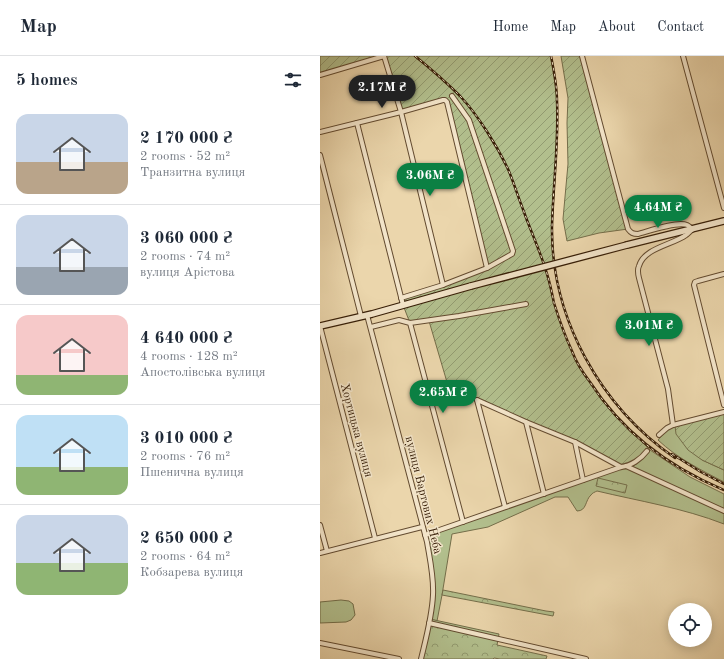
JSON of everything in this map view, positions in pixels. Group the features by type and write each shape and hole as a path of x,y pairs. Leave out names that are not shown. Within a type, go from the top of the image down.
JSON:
{"street":[{"path":"320,75 384,56 401,112 443,285"},
{"path":"582,56 628,229 633,234 681,224 693,229"},
{"path":"683,56 724,208"},
{"path":"401,298 443,285 487,268 512,254 513,251 469,120 452,96"},
{"path":"320,132 445,100 447,102 487,268"},
{"path":"357,123 403,305"},
{"name":"вулиця Вартових Неба","path":"320,155 371,328 425,535 432,568 432,607 430,623 421,659"},
{"path":"320,326 724,221"},
{"path":"673,425 668,389 639,278 638,268 646,255 685,236 693,229"},
{"path":"724,274 695,282 694,285 724,405"},
{"path":"371,328 399,320 408,322 445,318 526,304"},
{"path":"408,322 463,522"},
{"name":"Хортицька вулиця","path":"320,326 375,538"},
{"path":"505,507 477,400 575,442 724,511"},
{"path":"659,435 673,425 724,412"},
{"path":"526,422 544,494"},
{"path":"575,442 583,480"},
{"path":"425,535 624,466 636,461 647,451"},
{"path":"320,525 327,551"},
{"path":"320,553 422,527"},
{"path":"430,623 586,659"},
{"path":"320,643 399,659"}],"green space":[{"path":"320,56 384,56 320,75"},
{"path":"384,56 551,56 557,100 557,140 552,228 554,264 545,267 554,303 572,353 599,396 615,415 650,450 636,461 621,467 575,442 449,389 429,321 410,323 403,305 405,297 487,268 445,100 401,112"},
{"path":"561,56 582,56 628,229 599,233 567,241 563,219 568,164 568,98"},
{"path":"724,413 724,470 702,460 688,450 676,434 675,426"},
{"path":"675,426 702,460 724,470 724,482 681,458 658,440 668,429"},
{"path":"650,450 690,477 724,494 724,524 677,509 597,491 589,497 583,509 580,511 577,511 568,497 555,497 488,527 452,534 437,621 430,619 433,595 425,535 621,467 630,467 638,463"},
{"path":"598,478 627,485 625,493 596,486"},
{"path":"443,590 554,612 553,616 442,595"},
{"path":"341,600 349,601 353,604 355,615 351,620 346,622 320,623 320,602"},
{"path":"430,619 499,634 497,645 547,656 546,659 421,659"}],"railway":[{"path":"415,56 460,96 474,112 504,160 542,258 562,327 576,359 585,375 603,400 632,433 684,471 724,490"},
{"path":"551,56 557,95 557,148 552,227 554,261 560,295 571,327 585,358 603,387 624,413 648,437 675,458"},
{"path":"672,454 724,484"}]}
